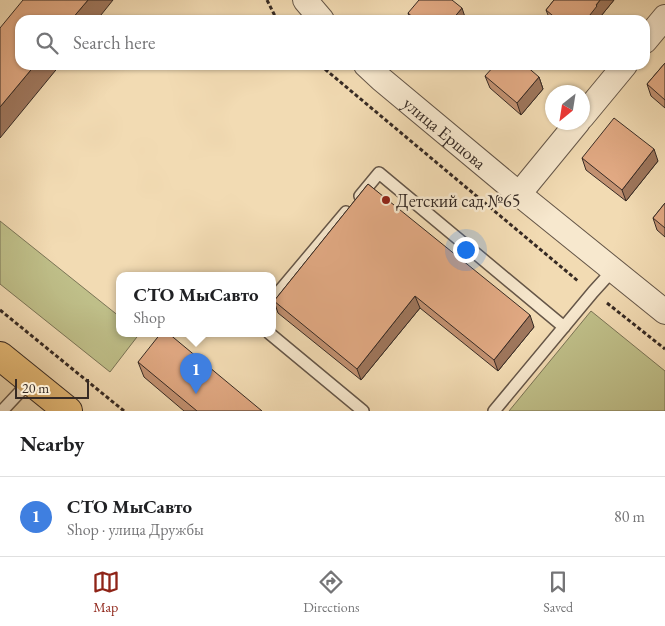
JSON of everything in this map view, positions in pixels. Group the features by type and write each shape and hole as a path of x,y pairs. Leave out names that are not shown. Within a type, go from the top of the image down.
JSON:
{"main road":[{"path":"0,356 68,411"}],"street":[{"path":"305,0 318,15"},
{"path":"650,35 665,17"},
{"name":"улица Ершова","path":"371,70 519,194 665,312"},
{"path":"590,107 621,70"},
{"path":"519,194 571,130"}],"lane":[{"path":"276,295 379,173 564,327"},
{"path":"494,411 613,270"},
{"path":"275,337 363,411"},
{"path":"2,411 30,381"}],"path":[{"path":"267,0 274,15"},
{"path":"326,70 593,292 665,349"},
{"path":"0,310 124,411"}],"green space":[{"path":"0,221 116,314 116,337 137,337 110,372 0,284"},
{"path":"591,311 665,371 665,411 509,411"}],"building":[{"path":"23,0 88,0 75,15 15,15 15,70 31,70 0,107 0,28"},
{"path":"419,0 452,0 462,8 456,15 410,15 408,13"},
{"path":"554,0 600,0 590,15 552,15 546,10"},
{"path":"665,63 665,100 647,84"},
{"path":"490,70 531,70 539,77 517,103 485,76"},
{"path":"614,118 654,149 622,190 582,158"},
{"path":"368,184 530,315 494,360 415,296 357,369 276,303 276,299"},
{"path":"665,203 665,228 653,218"},
{"path":"158,337 173,337 262,411 197,411 138,362"}],"place":[{"name":"Детский сад №65","path":"386,200"},
{"name":"СТО МыСавто","path":"196,394"}]}
